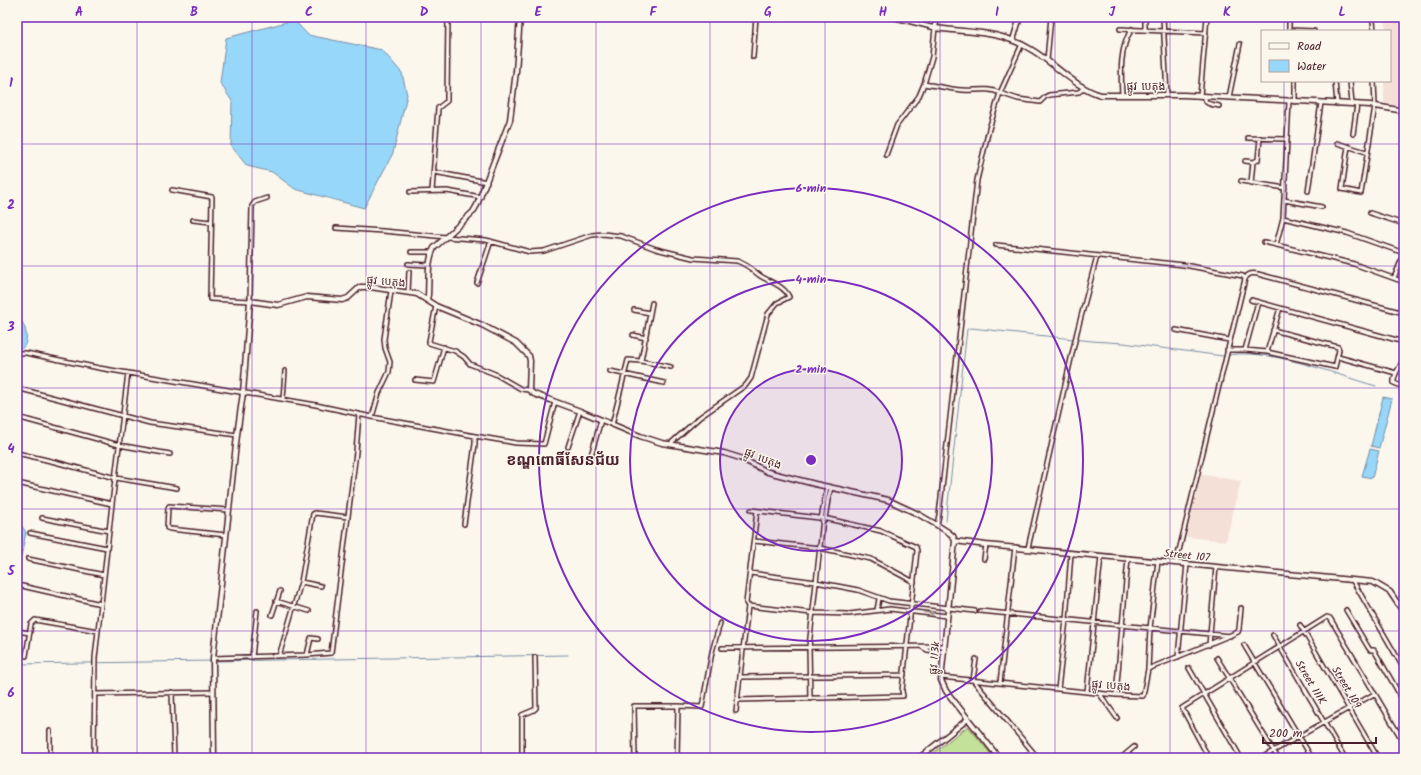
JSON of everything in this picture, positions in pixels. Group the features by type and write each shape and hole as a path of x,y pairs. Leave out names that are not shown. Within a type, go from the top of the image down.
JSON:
{"street":[{"path":"432,191 438,108 447,101 448,17"},
{"path":"426,300 428,295 429,265 432,252 434,248 473,212 482,197 486,182 510,120 516,71 520,17"},
{"path":"753,58 756,17"},
{"path":"892,17 935,28"},
{"path":"886,155 896,125 919,96 924,84 932,57 937,17"},
{"path":"1013,40 1020,17"},
{"path":"1047,60 1051,17"},
{"path":"1145,17 1145,29"},
{"path":"1163,17 1167,95"},
{"path":"1207,17 1202,96 1206,103 1218,106"},
{"path":"1277,17 1288,18 1289,30"},
{"path":"1373,21 1374,30"},
{"name":"ផ្លូវ បេតុង","path":"935,28 986,33 1013,40 1047,60 1084,88 1101,95 1229,97 1295,102 1357,104 1404,111"},
{"path":"1120,29 1206,33"},
{"path":"1122,95 1123,54 1127,37 1132,29"},
{"path":"937,525 940,516 978,180 989,129 1000,93 1022,44"},
{"path":"1229,97 1240,44"},
{"path":"1295,82 1295,102"},
{"path":"1335,82 1337,104"},
{"path":"1350,82 1352,104"},
{"path":"1348,146 1342,189 1361,193 1366,152 1375,106 1374,82"},
{"path":"924,84 964,90 988,90 1018,100 1040,102 1049,95 1079,92 1084,88"},
{"path":"1276,245 1283,218 1288,101"},
{"path":"1308,191 1321,103"},
{"path":"1352,134 1357,104"},
{"path":"1248,138 1286,139"},
{"path":"1245,162 1253,162 1258,158 1260,138"},
{"path":"1337,143 1366,152"},
{"path":"1251,183 1253,162"},
{"path":"434,172 486,182"},
{"path":"1241,181 1285,188"},
{"name":"ផ្លូវ បេតុង","path":"172,190 212,197 210,299 250,301 278,305 310,297 342,300 348,298 360,287 370,287 417,294 436,306 489,329 516,343 528,354 530,362 529,390 534,394 640,436 662,443 724,452 768,472 888,500 937,525 948,532 955,540"},
{"path":"410,192 447,191 482,197"},
{"path":"214,758 213,660 237,435 243,393 250,301 252,206 255,202 267,198"},
{"path":"1284,200 1322,207"},
{"path":"1370,212 1404,224"},
{"path":"1283,218 1346,233 1404,254 1394,278"},
{"path":"193,220 211,222"},
{"path":"336,228 470,238 491,241 530,252 551,249 592,235 603,234 621,236 656,249 693,258 737,261 743,263 785,291 789,298 777,303 768,314 751,378 746,385 700,417 670,444"},
{"path":"477,282 491,241"},
{"path":"1264,242 1354,264 1404,282"},
{"path":"996,245 1184,265 1243,276 1245,279"},
{"path":"411,252 432,252"},
{"path":"1028,548 1077,332 1097,256"},
{"path":"408,264 429,265"},
{"path":"408,292 409,272"},
{"path":"1176,563 1218,394 1229,340 1247,275 1258,274 1404,313"},
{"path":"372,417 379,393 389,372 390,362 385,348 384,339 391,290"},
{"path":"1251,300 1404,342"},
{"path":"1245,350 1258,302"},
{"path":"641,361 652,303"},
{"path":"436,306 429,342 459,353 470,364 481,370 495,374 521,389 529,390"},
{"path":"1267,352 1280,308"},
{"path":"634,310 650,313"},
{"path":"1176,330 1229,340"},
{"path":"1227,351 1245,350 1267,352 1335,367 1339,349 1337,347 1273,330"},
{"path":"633,335 646,338"},
{"path":"415,380 434,382 444,347"},
{"path":"17,353 26,353 128,373 283,399 516,443 544,444 555,402"},
{"path":"1338,357 1396,373"},
{"path":"1404,359 1393,381 1394,383 1404,386"},
{"path":"612,425 628,360 672,367"},
{"path":"283,399 285,370"},
{"path":"610,371 664,383"},
{"path":"94,758 95,658 128,373"},
{"path":"17,388 150,423 237,435"},
{"path":"568,447 580,411"},
{"path":"213,660 329,654 332,651 359,414"},
{"path":"17,417 119,445 170,454"},
{"path":"590,459 600,420"},
{"path":"464,524 475,436"},
{"path":"17,453 116,478 177,488"},
{"path":"17,483 112,504"},
{"path":"810,699 809,647 812,612 823,519 828,500 829,487"},
{"path":"226,535 170,529 167,528 166,524 169,506 229,510"},
{"path":"737,700 903,696 910,611 917,551 916,547 881,531 823,519 751,510"},
{"path":"736,711 748,606 746,603 757,511"},
{"path":"279,656 301,582 313,514 348,517"},
{"path":"42,518 109,531"},
{"path":"30,533 107,548"},
{"name":"Street 107","path":"955,540 986,545 1373,582 1390,592 1404,613"},
{"name":"ផ្លូវ 113k","path":"955,540 941,677 942,684 968,720 999,758"},
{"path":"754,541 820,548 871,559 914,582"},
{"path":"984,559 986,545"},
{"path":"1000,683 1015,547"},
{"path":"1058,689 1066,620 1071,552"},
{"path":"1087,692 1101,556"},
{"path":"1116,695 1128,558"},
{"path":"28,559 104,575"},
{"name":"ផ្លូវ បេតុង","path":"941,677 1116,695 1144,696 1158,561"},
{"path":"1178,657 1187,564"},
{"path":"1208,645 1216,567"},
{"path":"750,573 816,582 858,590 889,602 975,611"},
{"path":"1353,581 1404,669"},
{"path":"301,582 321,586"},
{"path":"22,586 101,604"},
{"path":"272,615 280,591"},
{"path":"878,610 879,598"},
{"path":"276,601 309,611"},
{"path":"748,606 849,614 890,608 947,616"},
{"path":"1148,669 1238,632 1241,608"},
{"path":"1346,610 1370,650 1374,650 1404,702"},
{"path":"252,657 257,611"},
{"path":"980,611 1230,636"},
{"path":"1209,758 1182,708 1327,617 1329,617 1404,743"},
{"path":"26,656 31,624 34,620 98,631"},
{"path":"635,758 634,706 702,707 712,652 720,623"},
{"name":"Street 109","path":"1300,625 1378,758"},
{"path":"17,631 30,633"},
{"name":"Street 111K","path":"1273,635 1345,758"},
{"path":"307,655 311,638 318,639"},
{"path":"722,648 907,645 944,646"},
{"path":"920,646 927,650 944,652"},
{"path":"1244,646 1312,758"},
{"path":"522,758 522,715 536,708 535,657"},
{"path":"1217,658 1278,758"},
{"path":"976,659 973,680 1038,758"},
{"path":"1189,668 1241,758"},
{"path":"740,677 904,675"},
{"path":"172,692 174,758"},
{"path":"95,694 213,692"},
{"path":"1099,693 1117,718"},
{"path":"1261,758 1374,694"},
{"path":"677,758 678,706"},
{"path":"919,758 968,720"},
{"path":"50,731 50,758"},
{"path":"1121,758 1134,747"},
{"path":"1023,758 1032,751"}],"shaded area":[{"path":"1395,17 1404,17 1404,107 1384,103 1384,82 1391,82 1391,30 1385,30 1386,20 1394,20"},
{"path":"1201,474 1241,481 1226,541 1186,537"}],"green space":[{"path":"968,726 994,758 927,758"}],"water":[{"path":"294,20 308,35 382,50 402,73 407,95 393,153 364,208 295,189 272,172 247,166 231,146 232,101 220,83 226,38"},
{"path":"17,319 20,319 26,332 26,342 21,349 17,350"},
{"path":"1383,397 1392,399 1379,448 1371,446"},
{"path":"1370,449 1379,451 1372,478 1362,476"},
{"path":"19,522 26,532 20,562 17,563 17,523"}],"waterway":[{"path":"946,521 967,329 971,328 1123,343 1223,356 1241,354 1260,355 1300,363 1376,386"},
{"path":"216,661 568,655"},
{"path":"17,664 212,661"}],"district":[{"name":"ខណ្ឌពោធិ៍សែនជ័យ","path":"563,460"}]}
